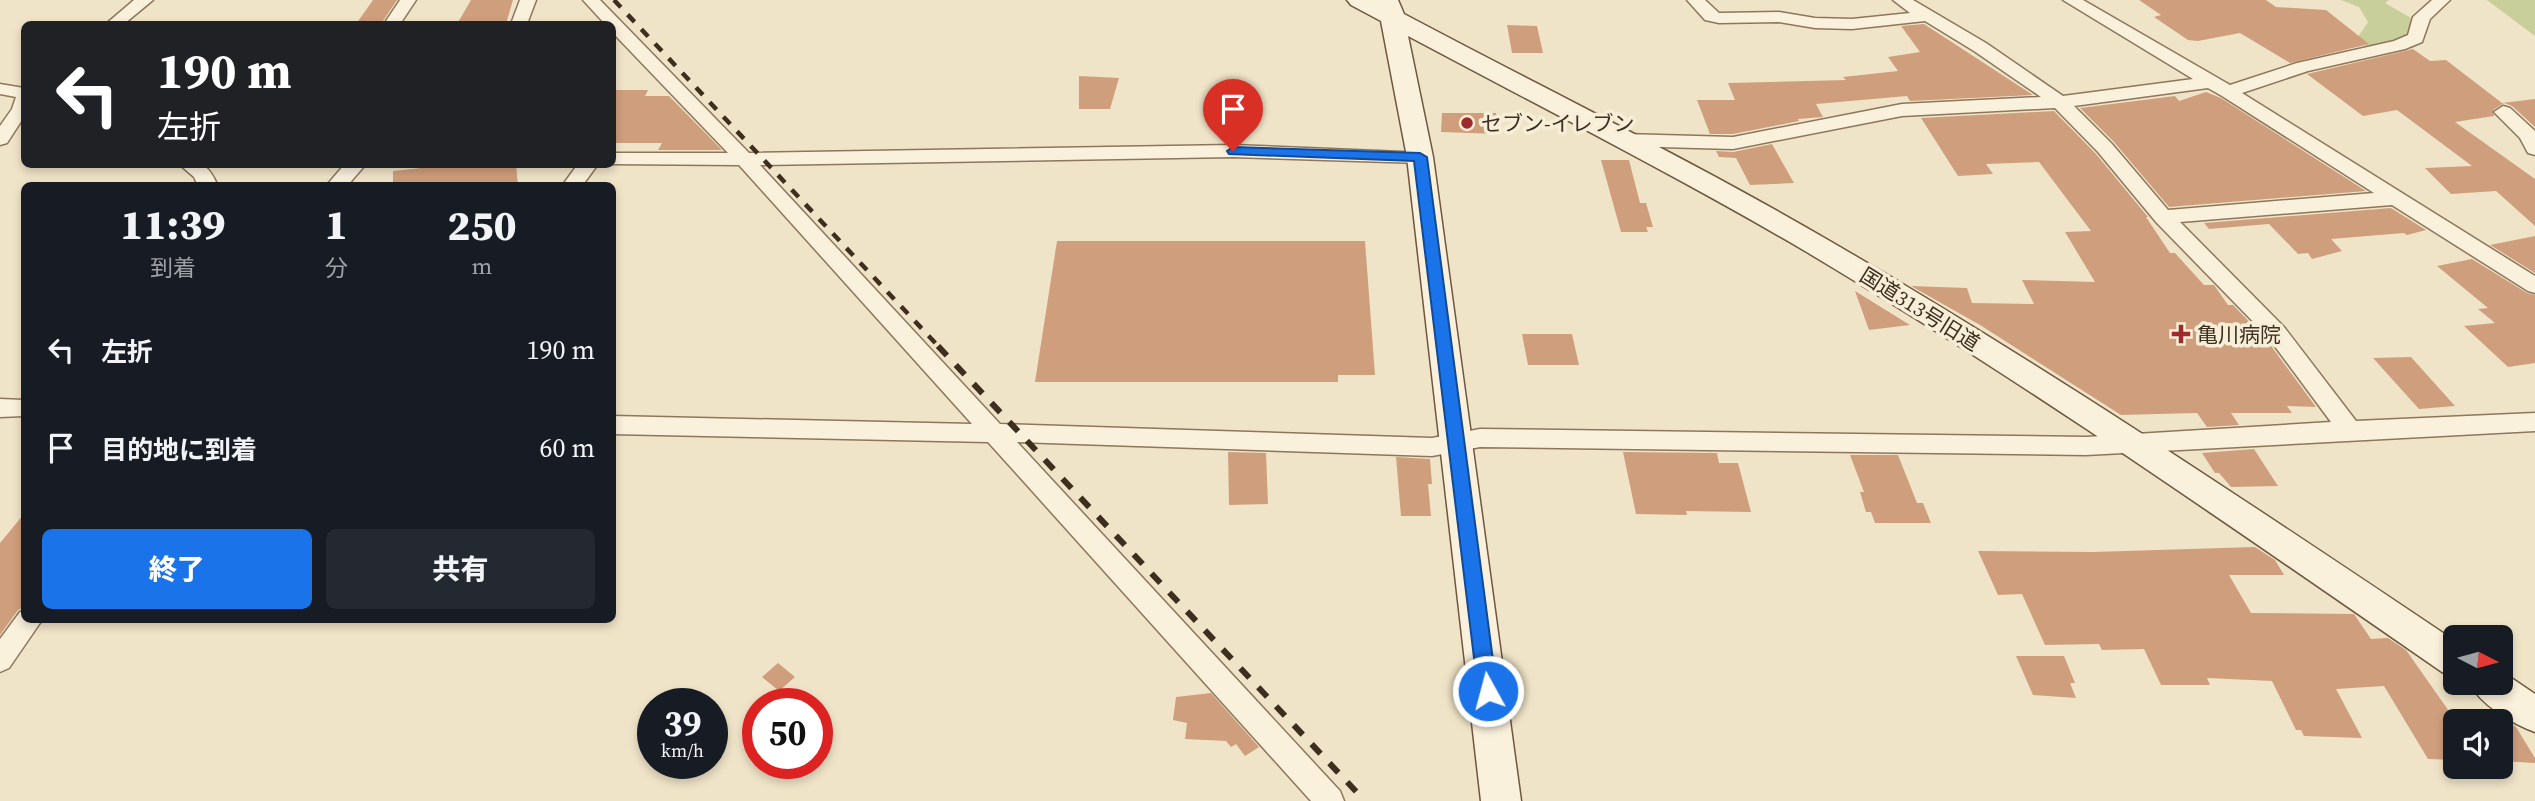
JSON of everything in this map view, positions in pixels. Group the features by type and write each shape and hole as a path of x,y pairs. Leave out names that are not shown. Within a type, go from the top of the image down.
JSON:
{"street":[{"path":"118,21 145,0"},
{"path":"395,21 408,0"},
{"path":"520,21 528,0"},
{"path":"591,0 611,21"},
{"name":"国道313号旧道","path":"1359,0 1391,9 1880,283 2136,445 2443,653"},
{"path":"1695,0 1711,16 1726,19 1779,17 1815,23 1852,24 1926,16"},
{"path":"1901,0 1980,47 2060,102 2105,148 2163,217 2276,332 2350,430"},
{"path":"2071,0 2228,92 2535,286"},
{"path":"2228,92 2303,67 2408,42 2416,38 2422,17 2442,0"},
{"path":"1391,9 1420,157 1458,442 1501,801"},
{"path":"616,26 745,160 1330,801"},
{"path":"1623,140 1733,143 1902,110 2060,102 2210,82"},
{"path":"0,89 21,95"},
{"path":"0,139 21,109"},
{"path":"2503,112 2528,135 2535,149"},
{"path":"616,159 745,160 1233,151 1420,157"},
{"path":"194,168 202,173 206,182"},
{"path":"339,182 353,168"},
{"path":"574,182 586,168"},
{"path":"2163,217 2395,198"},
{"path":"0,408 21,408"},
{"path":"616,425 992,433 1432,447 1480,438 2136,445 2350,430 2535,422"},
{"path":"0,660 27,623"},
{"path":"2506,695 2535,715"}],"green space":[{"path":"2341,0 2389,0 2385,3 2411,18 2410,38 2365,46 2358,37 2368,22 2359,7"},
{"path":"2487,0 2535,0 2535,36"}],"building":[{"path":"373,0 397,0 383,21 358,21"},
{"path":"471,0 513,0 507,21 459,21"},
{"path":"2139,0 2266,0 2276,7 2326,10 2369,44 2290,63 2240,33 2198,41 2188,40 2154,17 2161,15"},
{"path":"1924,24 2033,95 1910,101 1907,96 1816,104 1823,117 1798,119 1799,121 1733,134 1710,134 1697,100 1735,100 1728,83 1846,80 1843,77 1898,71 1888,57 1920,52 1901,26"},
{"path":"1507,25 1537,26 1543,53 1512,53"},
{"path":"2413,49 2430,61 2446,60 2502,103 2535,99 2535,127 2512,106 2504,103 2493,110 2494,116 2455,122 2535,179 2535,226 2496,191 2451,194 2425,168 2472,166 2397,110 2363,116 2307,74"},
{"path":"1079,76 1119,78 1110,109 1079,109"},
{"path":"616,90 648,90 645,96 669,96 722,150 658,150 662,143 616,143"},
{"path":"2206,92 2221,98 2366,191 2169,207 2114,142 2080,108 2175,96 2179,101"},
{"path":"2054,111 2096,154 2148,217 2170,253 2175,253 2204,285 2214,285 2228,305 2233,305 2266,339 2316,407 2287,406 2292,413 2231,413 2239,425 2207,427 2197,413 2121,415 1980,325 1911,286 1967,288 1972,303 2034,304 2022,280 2095,282 2065,232 2091,231 2039,162 1986,164 1993,174 1958,176 1921,118"},
{"name":"セブン-イレブン","path":"1442,113 1496,113 1499,134 1441,132"},
{"path":"1772,144 1794,183 1750,185 1736,158 1719,157 1716,151 1733,152"},
{"path":"1601,160 1629,160 1640,203 1646,203 1653,227 1646,227 1648,232 1621,232"},
{"path":"421,168 516,168 518,182 393,182 393,171"},
{"path":"2391,208 2426,230 2407,235 2404,233 2331,239 2342,251 2312,259 2308,253 2298,254 2269,224 2209,229 2204,223"},
{"path":"2535,236 2535,273 2490,245"},
{"path":"1057,241 1365,241 1375,375 1338,375 1338,382 1035,382"},
{"path":"2472,259 2527,293 2535,295 2535,363 2508,367 2464,326 2495,323 2478,309 2488,308 2437,266"},
{"path":"1855,291 1910,325 1869,330"},
{"path":"1522,334 1572,334 1579,365 1528,365"},
{"path":"2411,357 2455,406 2419,409 2373,358"},
{"path":"2254,449 2278,486 2231,487 2219,473 2215,473 2202,453"},
{"path":"1228,452 1266,453 1268,504 1229,505"},
{"path":"1623,452 1717,453 1719,463 1738,463 1751,512 1686,511 1687,515 1636,514"},
{"path":"1850,455 1898,455 1917,503 1923,503 1931,523 1875,523 1871,512 1866,512 1860,492 1864,492"},
{"path":"1396,457 1430,459 1432,484 1428,484 1431,516 1401,516"},
{"path":"21,518 21,608 0,635 0,543"},
{"path":"2255,547 2275,560 2284,575 2229,575 2251,613 2354,614 2371,639 2388,638 2406,650 2447,709 2443,709 2443,760 2428,759 2384,686 2336,689 2362,738 2304,736 2301,730 2296,730 2272,681 2207,678 2210,685 2161,685 2144,649 2102,650 2099,644 2045,645 2022,594 1998,595 1978,551 2093,552"},
{"path":"2016,656 2064,656 2075,683 2070,683 2076,698 2033,695"},
{"path":"778,663 795,677 782,688 775,688 762,677"},
{"path":"1211,693 1259,747 1245,756 1236,744 1231,747 1226,741 1185,739 1187,723 1173,720 1176,697"},
{"path":"2513,725 2535,758 2535,763 2513,762"}],"railway":[{"path":"614,0 940,348"},
{"path":"938,346 1365,801"}],"place":[{"name":"セブン-イレブン","path":"1467,123"},
{"name":"亀川病院","path":"2181,334"}],"route":[{"path":"1233,151 1420,157 1488,691"}]}
